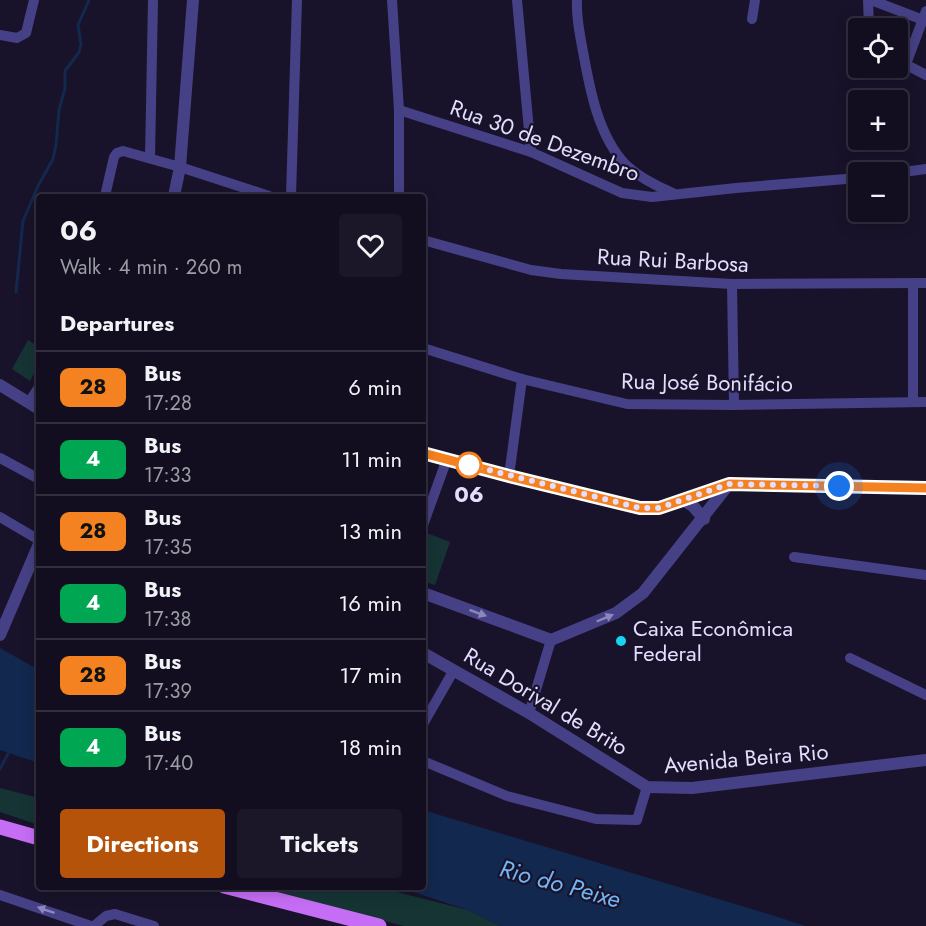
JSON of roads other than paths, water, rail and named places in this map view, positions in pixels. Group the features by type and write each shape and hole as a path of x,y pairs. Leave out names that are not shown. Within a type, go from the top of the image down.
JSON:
{"main road":[{"path":"0,827 36,837"},
{"path":"240,890 379,926"}],"street":[{"path":"0,35 17,38 26,33 34,0"},
{"path":"150,158 153,0"},
{"path":"174,194 180,167 193,0"},
{"path":"291,194 297,0"},
{"path":"392,0 399,110 399,194"},
{"path":"517,0 531,152"},
{"path":"578,0 576,21 588,85 605,133 625,164 650,184 676,195"},
{"path":"752,19 755,0"},
{"path":"869,18 869,0 925,17 908,49"},
{"path":"908,66 926,75"},
{"name":"Rua 30 de Dezembro","path":"399,110 531,152 622,193 651,197 848,179"},
{"path":"105,194 114,157 123,151 263,194"},
{"path":"908,171 926,169"},
{"name":"Rua Rui Barbosa","path":"426,241 531,270 668,282 926,284"},
{"path":"732,284 735,405"},
{"path":"913,284 913,402"},
{"name":"Rua José Bonifácio","path":"426,349 522,379 627,404 926,402"},
{"path":"509,476 522,379"},
{"path":"0,385 34,405"},
{"path":"426,454 640,508 659,508 729,484 926,488"},
{"path":"0,458 36,477"},
{"path":"426,517 447,459"},
{"path":"426,594 551,640 616,613 643,593 704,519 729,484"},
{"path":"683,500 693,506 704,519"},
{"path":"0,517 36,540"},
{"path":"0,635 36,549"},
{"path":"794,557 926,575"},
{"path":"529,713 551,640"},
{"name":"Rua Dorival de Brito","path":"426,654 529,713 647,787"},
{"path":"850,658 926,695"},
{"path":"426,719 454,670"},
{"name":"Avenida Beira Rio","path":"426,762 507,796 596,819 637,820 647,787 692,788 926,760"},
{"path":"0,895 92,926 106,916 115,914 154,926"}],"water":[{"path":"0,648 36,668 36,762 0,750"},
{"name":"Rio do Peixe","path":"426,811 805,926 500,926 468,910 407,890 426,890"}],"waterway":[{"path":"16,292 23,221 53,159 59,110 65,88 65,71 79,52 81,44 78,25 89,0"},
{"path":"0,769 10,750"}],"place":[{"name":"06","path":"469,465"},
{"name":"Caixa Econômica Federal","path":"621,641"}]}
